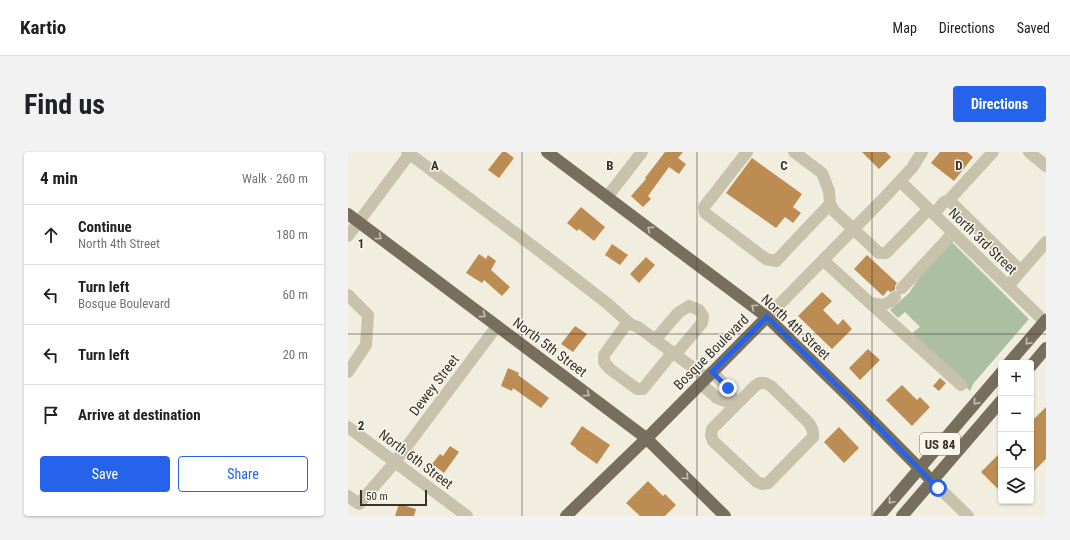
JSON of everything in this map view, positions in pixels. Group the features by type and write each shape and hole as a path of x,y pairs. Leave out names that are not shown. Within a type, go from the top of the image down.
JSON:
{"main road":[{"name":"North 4th Street","path":"547,152 767,317 932,481"},
{"name":"North 5th Street","path":"348,214 646,438 725,516"},
{"name":"Bosque Boulevard","path":"566,516 767,317"},
{"path":"1012,360 1045,321"},
{"path":"1034,362 1046,348"},
{"name":"US 84","path":"878,516 998,377"},
{"name":"US 84","path":"902,516 998,404"}],"street":[{"path":"607,197 642,152"},
{"path":"747,152 704,207 705,213 766,259 776,260 830,204"},
{"path":"794,152 822,174 829,191 830,204 834,211 879,253 886,253 931,212 949,200 993,152"},
{"name":"Bosque Boulevard","path":"767,317 900,181 912,168 922,152"},
{"path":"1029,152 1046,166"},
{"path":"348,236 409,153 608,304 630,324 638,327 706,378 728,388 735,405"},
{"name":"North 3rd Street","path":"900,181 1045,321"},
{"path":"949,200 1020,271"},
{"path":"870,303 882,305 890,302 898,292 958,237 975,226"},
{"path":"1008,286 1046,242"},
{"path":"823,260 961,384"},
{"path":"348,295 368,315 366,345 348,372"},
{"path":"630,324 625,326 604,355 604,362 610,369 637,389 643,389 702,322 703,316 699,310 689,306 678,313 655,340"},
{"name":"Dewey Street","path":"348,496 359,504 395,462 497,326"},
{"path":"706,378 717,398 735,405"},
{"path":"760,383 765,383 771,386 812,427 814,432 813,437 768,483 762,484 757,482 713,441 711,435 712,429 735,405 755,386 760,383"},
{"name":"North 6th Street","path":"348,427 467,516"},
{"name":"North 4th Street","path":"932,481 968,516"}],"green space":[{"path":"952,242 1029,319 973,384 970,391 912,333 920,327 905,312 898,318 890,310 909,293 922,273"}],"building":[{"path":"502,152 506,152 514,158 499,178 488,170"},
{"path":"665,152 683,152 678,158 686,164 679,174 669,167 648,196 651,199 643,207 631,196 646,179 645,178"},
{"path":"862,152 886,152 891,157 879,169"},
{"path":"940,152 967,152 973,157 954,181 931,163"},
{"path":"752,158 802,194 793,207 801,213 793,223 785,217 776,228 726,193"},
{"path":"581,207 605,227 594,241 579,229 577,231 567,223"},
{"path":"612,244 628,255 620,265 605,255"},
{"path":"479,254 486,259 488,255 496,261 491,270 510,287 502,296 484,280 482,283 466,273"},
{"path":"867,255 897,283 895,290 890,292 888,290 883,296 854,269"},
{"path":"646,257 655,265 639,283 630,274"},
{"path":"822,292 832,301 823,310 838,325 843,319 852,329 832,349 798,316"},
{"path":"575,326 587,334 573,352 561,344"},
{"path":"868,349 880,360 860,380 849,368"},
{"path":"508,368 519,373 518,375 549,398 541,408 513,388 512,391 501,386"},
{"path":"940,378 946,383 939,391 933,386"},
{"path":"902,385 917,400 920,397 930,407 912,426 886,400"},
{"path":"1046,407 1046,459 1034,471 1034,432 1034,419"},
{"path":"582,426 610,445 597,464 570,444"},
{"path":"839,427 859,448 844,463 824,442"},
{"path":"450,446 459,452 444,473 432,464 440,454 443,456"},
{"path":"998,455 998,489 981,472"},
{"path":"648,481 663,496 665,494 676,505 665,516 640,516 626,503"},
{"path":"399,504 416,509 414,516 395,516"}],"route":[{"path":"728,388 712,372 767,317 856,404 938,488"}]}
